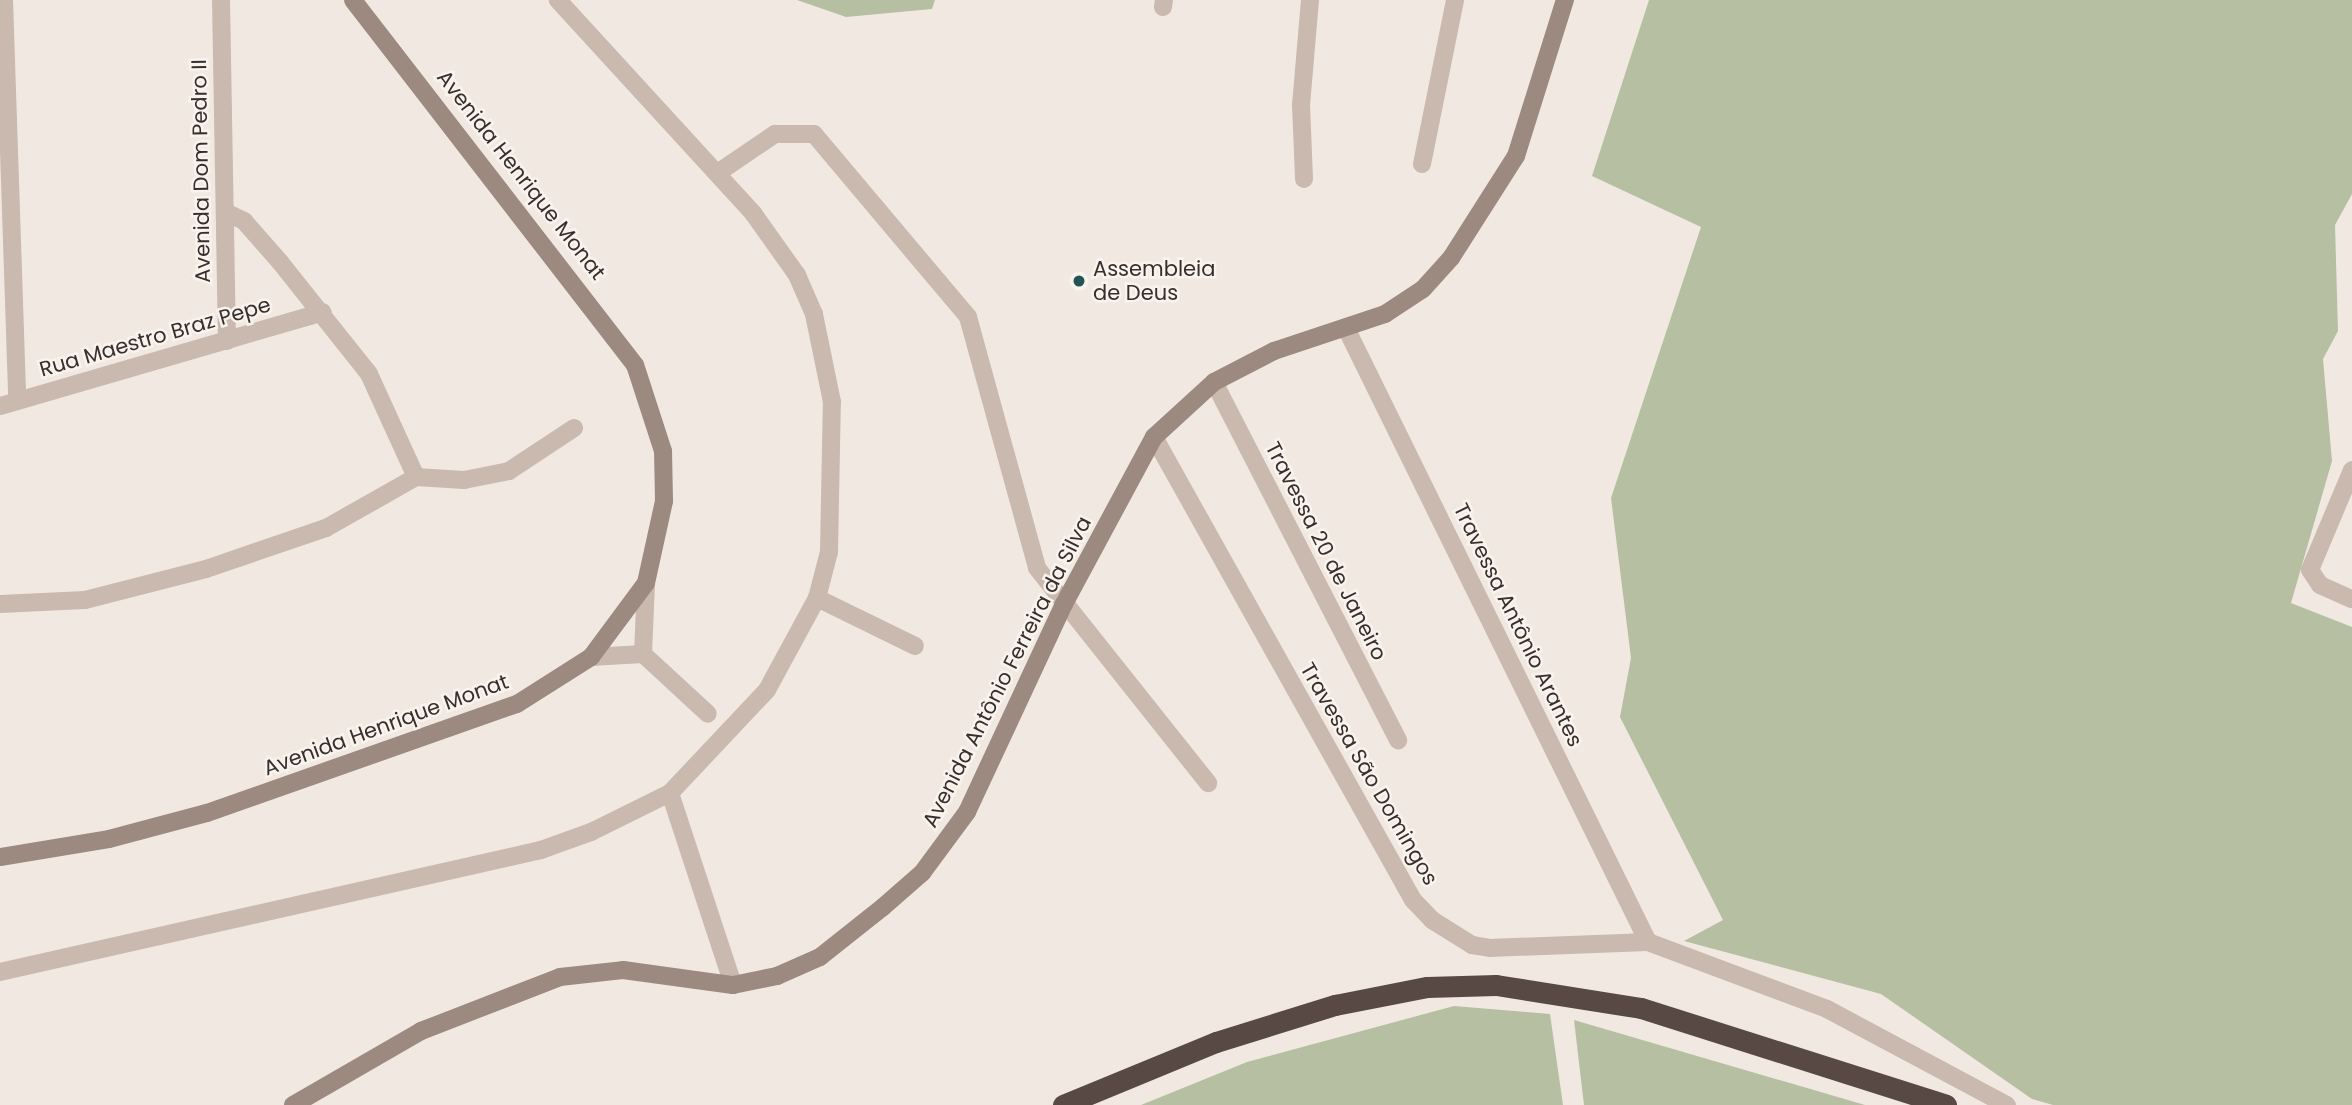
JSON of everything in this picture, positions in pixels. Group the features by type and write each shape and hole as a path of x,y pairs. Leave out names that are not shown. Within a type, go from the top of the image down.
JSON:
{"highway":[{"path":"1063,1105 1216,1042 1335,1005 1427,987 1496,985 1641,1007 1946,1105"}],"street":[{"path":"4,0 8,403"},
{"name":"Avenida Dom Pedro II","path":"221,0 228,341"},
{"name":"Avenida Henrique Monat","path":"0,857 121,836 336,769 517,704 591,657 646,583 664,502 663,451 635,365 352,0"},
{"path":"0,972 541,850 670,793 767,690 817,598 829,552 835,472 824,354 797,275 719,172 558,0"},
{"path":"1304,179 1301,105 1310,0"},
{"path":"1422,164 1455,0"},
{"name":"Avenida Antônio Ferreira da Silva","path":"293,1105 421,1031 560,977 623,970 733,985 778,976 820,957 931,863 967,812 1065,604 1154,438 1214,382 1274,351 1385,314 1423,289 1484,209 1516,156 1565,0"},
{"path":"719,172 775,134 814,134 968,317 1030,551 1043,581 1065,604 1208,783"},
{"path":"225,212 244,221 323,312 369,374 416,477"},
{"name":"Rua Maestro Braz Pepe","path":"8,403 323,312"},
{"name":"Travessa Antônio Arantes","path":"1346,328 1648,942"},
{"name":"Travessa 20 de Janeiro","path":"1214,382 1398,740"},
{"path":"0,604 85,600 230,562 326,528 416,477 464,480 509,471 574,428"},
{"name":"Travessa São Domingos","path":"1154,438 1413,900 1432,920 1490,948 1648,942 1827,1009 2007,1105"},
{"path":"2352,470 2310,563 2320,585 2352,599"},
{"path":"643,654 646,583"},
{"path":"817,598 915,646"},
{"path":"591,657 643,654 708,714"},
{"path":"670,793 733,985"}],"green space":[{"path":"797,0 935,0 932,9 846,17"},
{"path":"1649,0 2352,0 2352,194 2335,225 2338,331 2323,359 2332,461 2291,603 2352,627 2352,1105 2053,1105 2032,1099 1881,994 1684,941 1723,920 1620,717 1631,658 1611,498 1701,227 1592,176"},
{"path":"1454,1006 1550,1014 1563,1105 1141,1105 1247,1062"},
{"path":"1574,1020 1865,1105 1584,1105"}],"place":[{"name":"Assembleia de Deus","path":"1079,281"}]}
